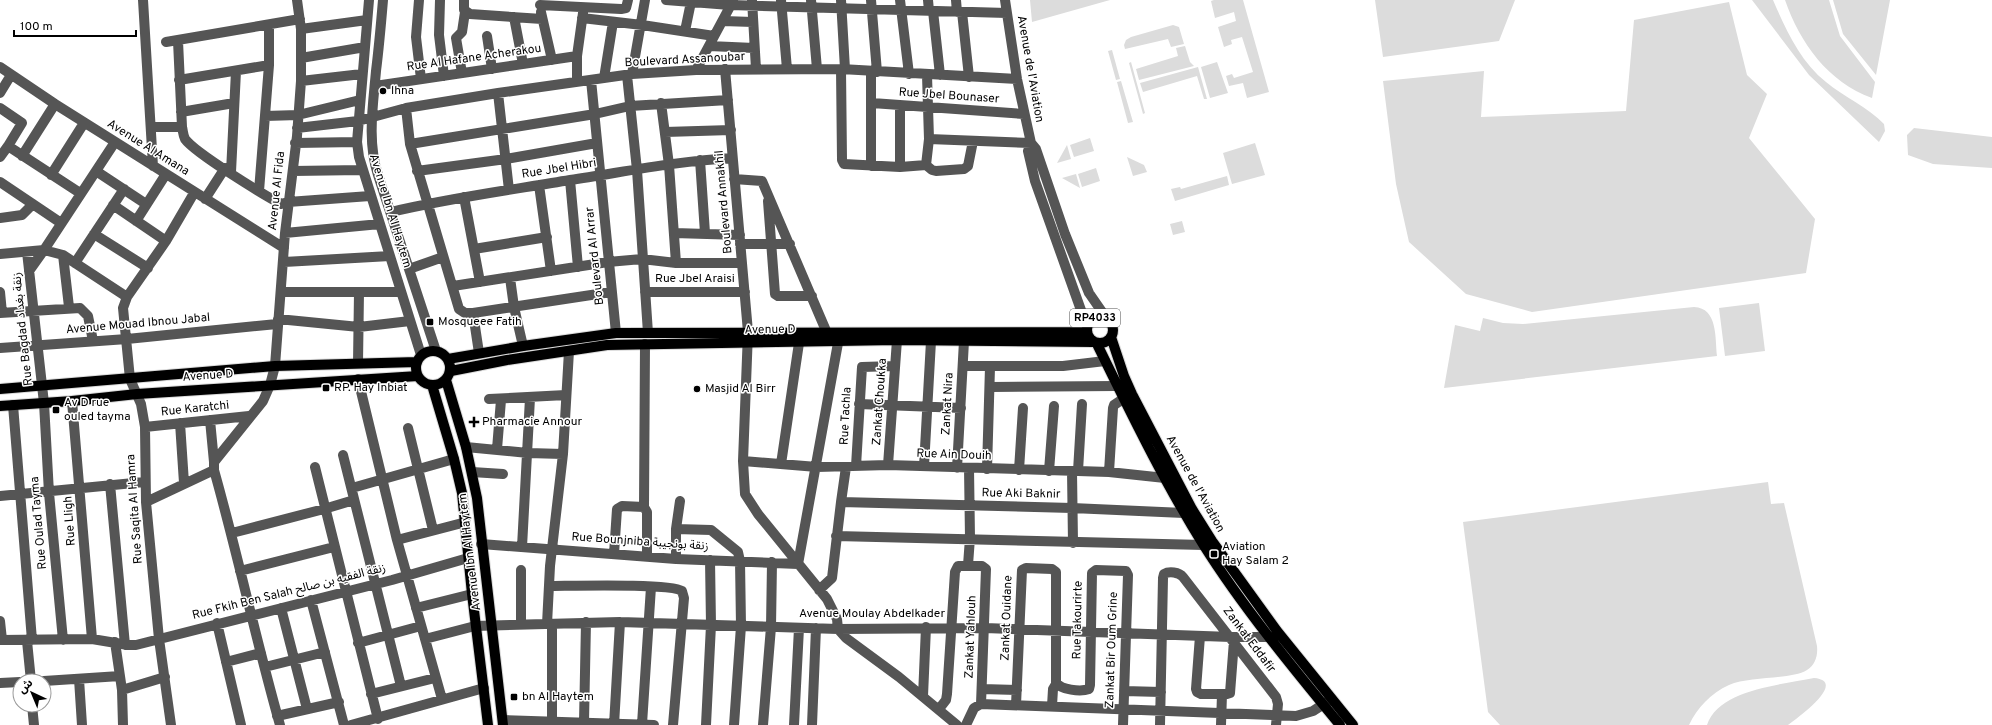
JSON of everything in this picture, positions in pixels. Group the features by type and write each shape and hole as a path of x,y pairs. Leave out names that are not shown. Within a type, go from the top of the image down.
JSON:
{"main road":[{"name":"RP4033","path":"1095,318 1107,319 1113,329 1111,337 1105,343 1095,343 1087,330 1095,318"},
{"name":"Avenue D","path":"448,359 523,346 616,333 828,333 1087,330"},
{"path":"662,344 664,332"},
{"name":"Avenue de l'Aviation","path":"1111,337 1116,356 1132,394 1192,509 1212,541 1327,702 1340,725"},
{"name":"Avenue D","path":"448,375 607,345 838,343 897,340 1095,343"},
{"name":"Avenue de l'Aviation","path":"1095,343 1165,478 1204,545 1270,636 1327,702 1353,725"},
{"path":"431,350 436,351 445,355 448,359 448,375 437,385 432,385 421,381 418,376 419,359 431,350"},
{"name":"Avenue D","path":"0,389 275,366 419,359"},
{"name":"Avenue Ibn Al Haytem","path":"448,375 472,472 503,723"},
{"name":"Avenue D","path":"0,406 72,401 137,394 418,376"},
{"name":"Avenue Ibn Al Haytem","path":"432,385 454,458 466,522 475,626 488,725"}],"street":[{"path":"143,0 153,166"},
{"name":"Avenue Al Fida","path":"214,466 249,416 260,406 270,385 275,366 277,322 282,292 285,233 301,82 299,0"},
{"name":"Avenue Ibn Al Haytem","path":"369,0 357,142 362,170 410,321 419,359"},
{"name":"Avenue Ibn Al Haytem","path":"383,0 371,132 374,162 436,351"},
{"path":"419,0 416,37 421,79"},
{"path":"440,0 439,35 444,76"},
{"path":"462,73 456,38 462,32 465,12 464,0"},
{"path":"552,60 542,19 540,2 583,7 623,9 626,8 628,0"},
{"path":"645,0 642,24 629,75 630,106 637,170 648,333"},
{"path":"666,0 732,3 900,5 931,11 1007,13"},
{"path":"928,0 931,11 940,75"},
{"path":"956,0 960,12 969,77"},
{"name":"Avenue de l'Aviation","path":"1005,0 1017,79 1030,143 1028,151 1036,181 1087,330"},
{"path":"685,31 691,2"},
{"path":"696,70 732,3"},
{"path":"751,3 756,69"},
{"path":"781,3 786,69"},
{"path":"811,4 817,69"},
{"path":"841,4 843,69 842,162 846,165 900,167 926,166 936,171 964,169 968,166 973,141"},
{"path":"871,5 874,71 871,166"},
{"path":"900,5 909,74"},
{"path":"577,82 577,56 583,7"},
{"path":"465,12 470,14 542,19"},
{"path":"514,17 523,64"},
{"path":"582,18 642,24 714,36"},
{"path":"166,42 269,25 367,20"},
{"path":"723,20 753,22"},
{"path":"604,78 613,22"},
{"path":"260,191 269,65 269,25"},
{"path":"487,36 492,69"},
{"path":"178,40 182,127 185,138 188,142 281,204 288,202 370,196"},
{"path":"709,46 754,48"},
{"path":"301,58 365,47"},
{"name":"Rue Al Hafane Acherakou","path":"375,86 577,56"},
{"path":"179,80 269,65"},
{"name":"Avenue Al Amana","path":"0,67 194,193 284,248"},
{"name":"Boulevard Annakhil","path":"725,69 748,332 743,461 744,491 746,496 832,608 838,629"},
{"name":"Boulevard Assanoubar","path":"297,128 358,121 406,108 604,78 696,70 843,69 909,74 1017,79"},
{"path":"205,199 228,170 236,71"},
{"path":"301,82 362,74"},
{"path":"0,93 11,75"},
{"path":"926,166 929,139 927,75"},
{"name":"Boulevard Al Arrar","path":"591,80 616,333"},
{"path":"498,94 509,190"},
{"path":"265,116 298,115 360,100"},
{"path":"410,144 503,130 630,106 728,100"},
{"path":"181,112 234,103"},
{"path":"661,103 669,165 676,263"},
{"name":"Rue Jbel Bounaser","path":"872,103 1024,114"},
{"path":"22,156 55,104"},
{"path":"900,105 900,167"},
{"path":"0,108 37,132"},
{"path":"406,108 410,144 417,171 459,309 465,313 473,313 611,292"},
{"path":"51,174 84,122"},
{"path":"0,157 22,123"},
{"path":"151,127 182,127"},
{"path":"664,132 731,130"},
{"path":"929,139 1030,143"},
{"path":"30,271 35,251 61,223 114,142"},
{"path":"295,143 357,142"},
{"path":"417,171 506,159 597,143"},
{"name":"Avenue de l'Aviation","path":"1030,143 1036,149 1065,234 1089,293 1093,302 1107,319"},
{"path":"8,146 80,193"},
{"name":"Rue Jbel Hibri","path":"391,212 427,203 600,175 700,160 732,158"},
{"path":"700,160 705,233"},
{"path":"292,171 362,170"},
{"path":"96,171 146,204"},
{"path":"136,221 166,174"},
{"path":"734,179 760,180 763,183 828,333"},
{"path":"570,180 578,266"},
{"path":"0,182 61,223"},
{"path":"539,185 551,271"},
{"path":"75,263 124,189"},
{"path":"130,379 123,308 127,297 166,241 194,193"},
{"path":"767,195 770,244 776,295 812,296"},
{"path":"464,197 480,282"},
{"path":"0,218 22,215 33,204"},
{"path":"112,205 166,241"},
{"path":"285,233 380,224"},
{"path":"674,233 705,233 770,244 790,244"},
{"path":"94,234 148,268"},
{"path":"474,249 546,237"},
{"path":"0,254 35,251 63,256 127,297"},
{"name":"Rue Bagdad زنقة بغداد","path":"35,251 30,271 44,403"},
{"path":"63,256 69,307"},
{"path":"284,262 390,256"},
{"path":"409,269 444,257"},
{"path":"453,286 578,266 642,259 676,263 742,263"},
{"path":"510,278 514,307 523,346"},
{"path":"0,292 1,313 69,307 80,308 86,313 90,323 93,341"},
{"path":"282,292 401,292"},
{"path":"358,363 359,292"},
{"name":"Rue Jbel Araisi","path":"645,292 745,292"},
{"path":"473,313 479,353"},
{"name":"Avenue Mouad Ibnou Jabal","path":"0,348 127,339 277,322 359,327 410,321"},
{"name":"Zankat Choukka","path":"888,465 897,340"},
{"path":"924,466 931,341"},
{"name":"Zankat Nira","path":"957,468 964,341"},
{"path":"781,464 799,343"},
{"path":"798,564 817,467 838,343"},
{"path":"645,344 644,508 646,512 647,557"},
{"path":"552,722 549,586 562,454 569,351"},
{"path":"963,366 1062,366 1105,361"},
{"name":"Rue Tachla","path":"819,590 832,578 841,502 851,467 862,367 895,366"},
{"path":"987,469 991,387 990,367"},
{"name":"Rue Saqita Al Hamra","path":"130,379 141,404 145,427 144,482 159,639 171,725"},
{"path":"358,379 397,540 442,699"},
{"path":"991,387 1116,386"},
{"path":"489,399 501,400 566,395"},
{"path":"522,547 530,398"},
{"path":"1109,472 1113,408 1114,405 1123,399"},
{"path":"497,450 501,400"},
{"name":"Rue Lligh","path":"72,401 92,638"},
{"name":"Rue Oulad Tayma","path":"44,403 50,493 63,640"},
{"path":"859,404 961,408"},
{"path":"1073,542 1072,508 1082,404"},
{"path":"13,405 30,641 31,673"},
{"path":"1049,471 1054,406"},
{"path":"1019,470 1023,408"},
{"name":"Rue Karatchi","path":"145,427 249,416"},
{"path":"210,420 214,466 232,533 250,615 265,667 278,721 307,709 339,702"},
{"path":"180,423 184,484"},
{"path":"408,428 433,530"},
{"path":"466,446 497,450 562,454"},
{"path":"343,455 377,583 401,686"},
{"path":"352,488 454,458"},
{"name":"Rue Ain Douih","path":"743,461 817,467 888,465 1109,472 1165,478"},
{"path":"146,502 184,484 214,466"},
{"path":"315,467 324,509 378,719"},
{"path":"939,709 946,700 947,694 956,569 958,566 968,565 970,538 969,468"},
{"path":"472,472 503,474"},
{"path":"0,496 50,493 110,484 144,482"},
{"path":"110,484 120,643 120,676 123,725"},
{"path":"232,533 354,500"},
{"path":"676,558 676,529 680,501"},
{"name":"Rue Aki Baknir","path":"841,502 1072,508 1184,513"},
{"path":"614,554 617,509 622,506 644,508"},
{"path":"397,540 466,522"},
{"path":"676,529 711,530 738,552 740,561 741,626 734,725"},
{"path":"836,536 970,538 1204,545"},
{"name":"Rue Bounjniba زنقة بونجيبة","path":"481,544 647,557 798,564"},
{"path":"240,571 334,547"},
{"name":"Rue Fkih Ben Salah زنقة الفقيه بن صالح","path":"1,640 30,641 92,638 136,645 407,576 468,558"},
{"path":"706,725 711,625 710,560"},
{"path":"763,725 771,627 772,562"},
{"name":"Zankat Yahlouh","path":"968,565 984,567 986,571 981,704"},
{"name":"Zankat Ouidane","path":"1016,705 1022,570 1026,568 1052,569 1056,573 1056,630"},
{"path":"521,625 522,570"},
{"name":"Rue Takourirte","path":"1056,684 1066,688 1089,689 1093,572 1096,570 1124,570 1127,571 1128,575"},
{"name":"Zankat Eddafir","path":"1162,635 1163,575 1167,572 1179,573 1184,577 1276,697 1276,725"},
{"name":"Zankat Bir Oum Grine","path":"1123,725 1128,575"},
{"path":"549,586 650,587 677,589 682,591 684,595 673,725"},
{"path":"642,724 650,587"},
{"path":"416,608 472,594"},
{"path":"311,600 344,725"},
{"path":"281,608 307,709"},
{"path":"0,621 1,640"},
{"path":"584,722 586,622"},
{"name":"Avenue Moulay Abdelkader","path":"425,639 475,626 586,622 838,629 952,627 1126,632 1232,639 1270,636"},
{"path":"614,724 620,622"},
{"path":"217,624 241,725"},
{"path":"358,643 421,626"},
{"path":"794,725 799,628"},
{"path":"812,725 816,628"},
{"path":"923,696 926,628"},
{"path":"838,629 854,645 923,696 957,725"},
{"path":"1052,706 1056,684 1056,630"},
{"path":"1160,725 1162,635"},
{"path":"1200,636 1196,687 1198,693 1229,694 1231,691 1232,639"},
{"path":"265,667 325,652"},
{"path":"226,662 261,653"},
{"path":"52,681 120,676"},
{"path":"122,690 165,677"},
{"path":"371,694 435,678"},
{"path":"79,679 82,725"},
{"path":"0,683 12,682"},
{"path":"351,725 378,719 442,699 484,688"},
{"path":"982,689 1017,690"},
{"path":"1124,691 1160,692"},
{"path":"1221,725 1222,694"},
{"path":"966,725 969,715 974,708 981,704 1302,715 1327,702"},
{"path":"33,713 34,725"},
{"path":"503,723 584,722 654,725"}],"shaded area":[{"path":"1030,0 1110,0 1032,22"},
{"path":"1243,0 1269,92 1247,98 1243,83 1229,86 1226,76 1232,74 1234,78 1253,72 1242,37 1231,40 1232,44 1224,47 1218,27 1236,21 1234,12 1215,18 1211,1"},
{"path":"1375,0 1515,0 1499,41 1383,57"},
{"path":"1752,0 1773,0 1783,23 1801,55 1817,74 1840,92 1871,112 1884,124 1885,131 1879,142 1809,75"},
{"path":"1785,0 1829,0 1840,36 1875,82 1872,98 1856,91 1842,82 1818,59 1799,31"},
{"path":"1833,0 1890,0 1876,75 1843,34"},
{"path":"1729,2 1747,75 1767,94 1749,138 1815,219 1806,273 1532,312 1466,294 1409,242 1396,184 1383,81 1484,71 1481,117 1626,111 1634,20"},
{"path":"1173,25 1179,27 1184,44 1171,47 1168,39 1125,49 1124,45 1126,40 1131,37"},
{"path":"1185,46 1190,62 1194,66 1139,80 1136,69 1178,56 1176,48"},
{"path":"1112,50 1120,79 1116,80 1108,51"},
{"path":"1131,62 1145,113 1143,114 1129,63"},
{"path":"1217,62 1228,93 1210,98 1201,67"},
{"path":"1198,67 1207,99 1204,99 1197,76 1143,92 1140,83"},
{"path":"1121,81 1133,122 1128,123 1117,82"},
{"path":"1914,128 1992,137 1992,168 1933,164 1908,155 1907,135"},
{"path":"1090,138 1094,151 1074,157 1070,145"},
{"path":"1255,143 1265,175 1232,184 1223,153"},
{"path":"1067,145 1071,159 1057,163"},
{"path":"1127,157 1144,165 1147,172 1133,176"},
{"path":"1096,168 1100,181 1082,187 1078,174"},
{"path":"1076,174 1080,188 1062,178"},
{"path":"1227,176 1229,185 1175,201 1171,189 1180,187 1181,189"},
{"path":"1182,221 1185,232 1173,235 1170,224"},
{"path":"1759,303 1765,351 1725,356 1719,308"},
{"path":"1694,307 1702,309 1711,318 1714,325 1717,356 1444,388 1455,325 1480,331 1483,318 1503,323 1523,324"},
{"path":"1768,482 1771,504 1784,503 1817,646 1815,660 1810,668 1800,673 1748,680 1722,688 1700,707 1689,725 1500,725 1488,712 1463,522"},
{"path":"1814,678 1823,681 1826,686 1823,693 1809,708 1788,725 1707,725 1714,713 1724,703 1737,696 1769,686"}],"place":[{"name":"lhna","path":"383,91"},
{"name":"Mosqueee Fatih","path":"430,322"},
{"name":"RP. Hay Inbiat","path":"326,388"},
{"name":"Masjid Al Birr","path":"697,389"},
{"name":"Av D rue ouled tayma","path":"56,410"},
{"name":"Pharmacie Annour","path":"474,422"},
{"name":"Aviation Hay Salam 2","path":"1214,554"},
{"name":"bn Al Haytem","path":"514,697"}]}
